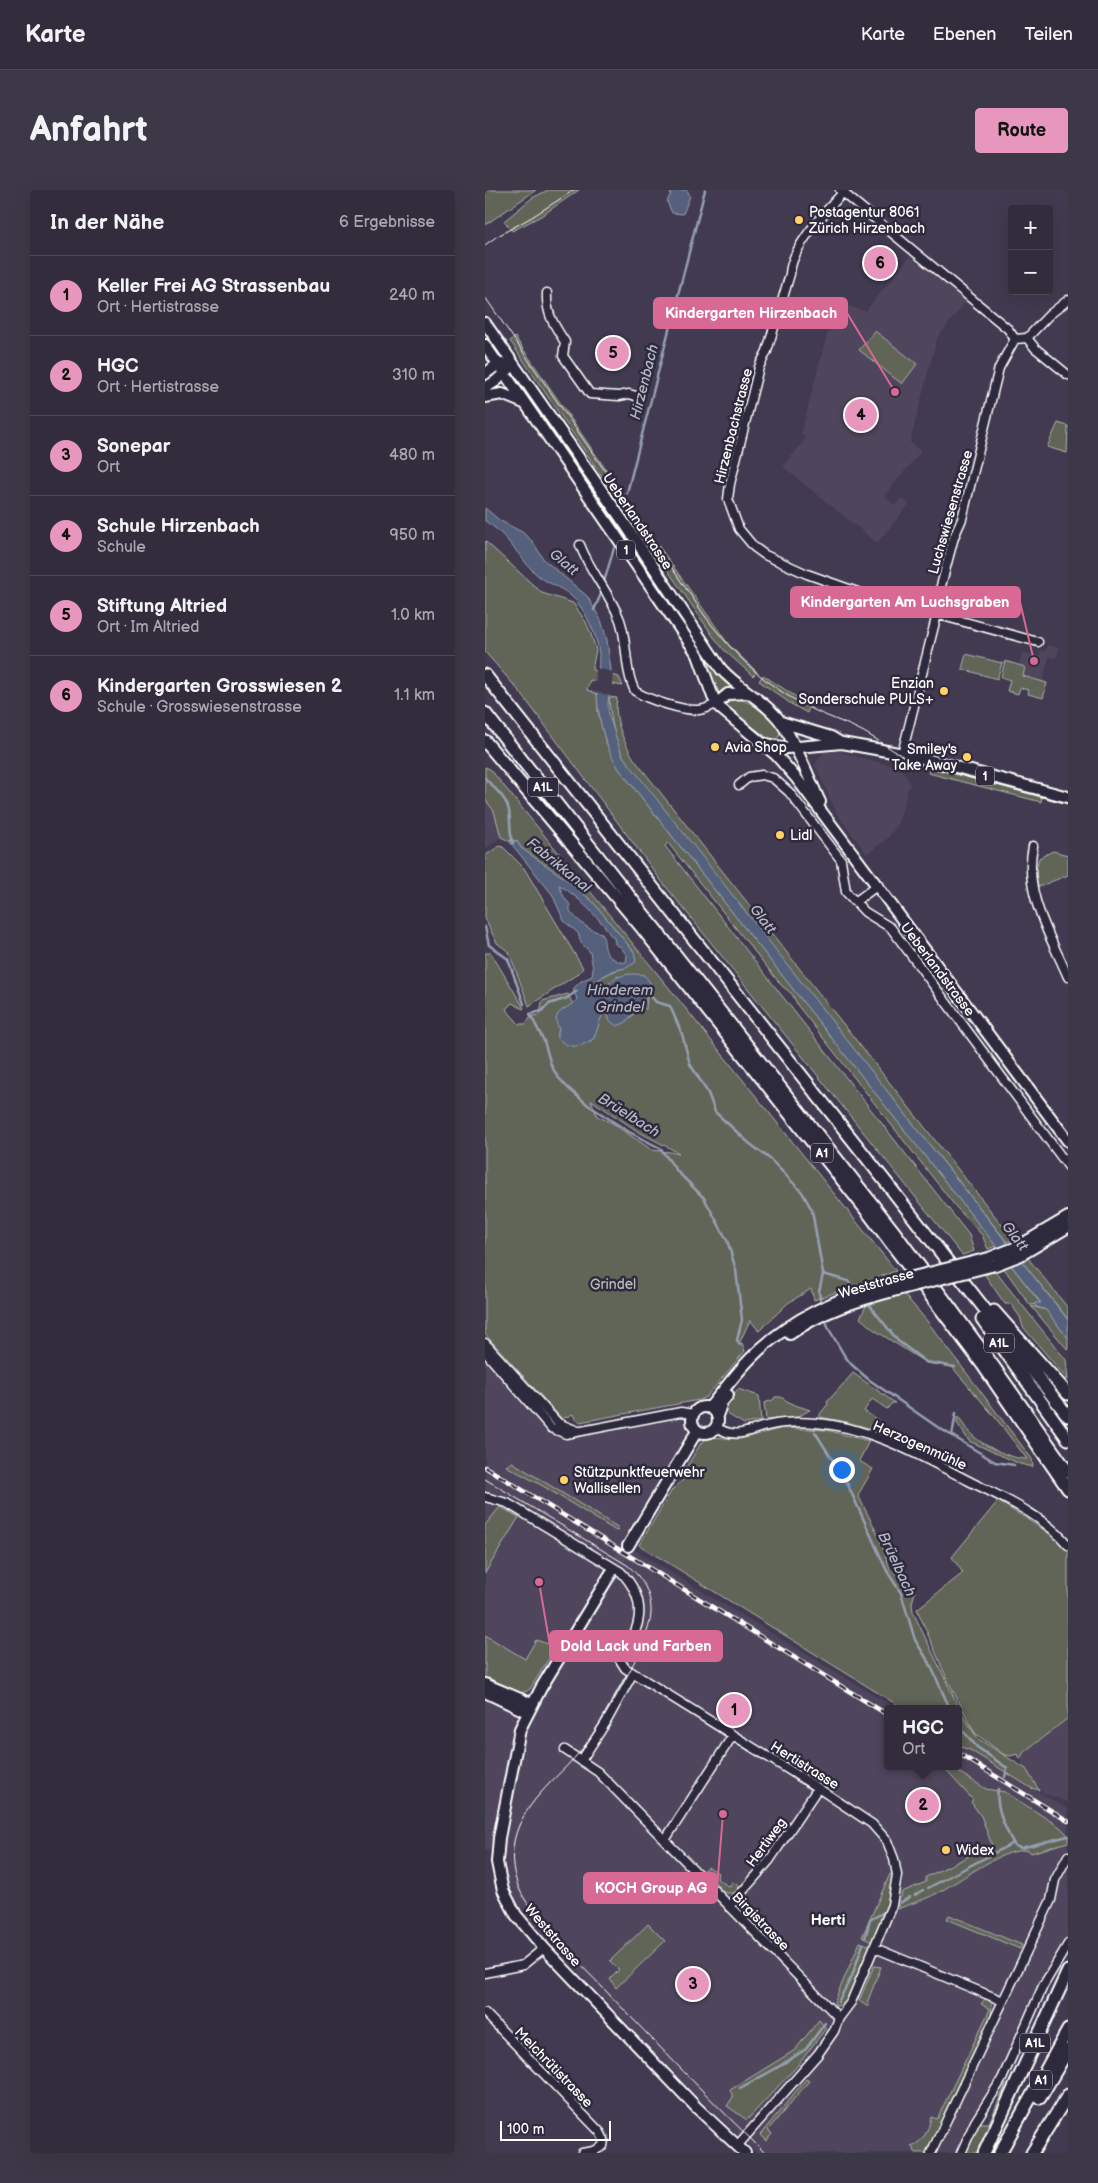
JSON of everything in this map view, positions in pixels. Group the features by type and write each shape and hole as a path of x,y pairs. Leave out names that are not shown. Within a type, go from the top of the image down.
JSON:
{"highway":[{"name":"A1","path":"485,675 1068,1416"},
{"name":"A1L","path":"485,713 895,1233 989,1360 1068,1472"},
{"name":"A1","path":"485,740 642,928 863,1206 987,1371 1068,1489"},
{"name":"A1L","path":"934,1244 960,1289 1068,1440"},
{"name":"A1L","path":"947,1261 978,1292 1068,1394"},
{"name":"A1L","path":"984,2153 1068,1971"},
{"name":"A1","path":"1000,2153 1017,2131 1068,2030"},
{"name":"A1L","path":"1017,2131 1068,2050"},
{"name":"A1","path":"1032,2153 1068,2094"}],"main road":[{"name":"Ueberlandstrasse","path":"485,323 627,527 721,669 747,694 767,707 781,722 826,817"},
{"name":"Ueberlandstrasse","path":"485,346 698,655 717,703 726,714 769,745 789,769 878,885 1068,1141"},
{"path":"485,374 498,364 513,362"},
{"path":"485,388 505,374 513,362"},
{"path":"485,398 502,394 524,403"},
{"path":"717,703 728,694 747,694"},
{"path":"769,745 781,741 783,736 781,722"},
{"name":"1","path":"781,722 831,737 842,743"},
{"name":"1","path":"769,745 794,747 842,743 902,754 1068,797"},
{"name":"Weststrasse","path":"693,1414 701,1408 709,1408 752,1357 808,1318 856,1300 1021,1255 1068,1220"},
{"name":"Weststrasse","path":"717,1427 717,1416 722,1402 758,1361 808,1318"},
{"path":"709,1408 717,1416"},
{"path":"693,1414 692,1425 697,1431 706,1434 717,1427"},
{"path":"628,1546 697,1431"},
{"name":"Weststrasse","path":"611,1574 529,1708 520,1729 499,1838 497,1862 503,1890 516,1914 544,1948 741,2150"},
{"path":"485,1684 529,1708"},
{"path":"485,1692 529,1708"}],"street":[{"path":"843,191 1008,329 1015,338 1029,341 1068,375"},
{"name":"Hirzenbachstrasse","path":"843,191 809,234 790,267 790,274 767,351 759,367 730,484 729,504 735,522 745,538 765,555 807,574 836,585 1038,642"},
{"path":"547,293 550,319 565,342 563,356 590,394 619,396 629,394 637,396 639,400"},
{"path":"1029,341 1049,316 1068,300"},
{"name":"Luchswiesenstrasse","path":"902,754 937,614 937,602 954,536 961,526 999,368 1015,338"},
{"path":"580,546 586,562 612,600 621,621 630,677 635,692 647,698 691,710 703,709 717,703"},
{"name":"Ueberlandstrasse","path":"739,785 749,777 762,775 773,778 789,792 841,860 846,892 865,912 891,928 1068,1166"},
{"path":"1033,846 1030,859 1033,891 1039,912 1068,978"},
{"path":"855,902 878,885"},
{"path":"485,1343 558,1423 578,1431"},
{"path":"485,1352 551,1428 566,1434 681,1412 693,1414"},
{"name":"Herzogenmühle","path":"717,1427 725,1432 738,1434 770,1425 808,1423 825,1424 866,1433 895,1445 1003,1499 1053,1530 1068,1545"},
{"name":"Hertistrasse","path":"485,1497 507,1503 621,1572 638,1598 640,1614 637,1625 620,1660 622,1665 872,1824 887,1842 894,1859 897,1888 893,1906 851,2002 839,2018 834,2031 819,2054 741,2150"},
{"path":"581,1761 605,1724 633,1673"},
{"path":"665,1840 733,1734"},
{"name":"Birgistrasse","path":"565,1750 597,1772 839,2018"},
{"name":"Hertiweg","path":"729,1907 769,1861 818,1788"},
{"path":"931,2153 1051,1900 1055,1880 1068,1856"},
{"path":"961,2153 975,2122 1002,2079 1043,1986 1068,1944"},
{"path":"485,1973 523,1965 544,1948"},
{"path":"875,1948 1003,2001"},
{"name":"Melchrütistrasse","path":"485,2013 600,2132 604,2140 603,2146 594,2151 582,2153"}],"shaded area":[{"path":"910,256 966,302 937,338 910,442 921,452 884,496 895,505 901,498 909,504 877,543 783,467 806,438 801,434 835,303 866,311"},
{"path":"1048,645 1059,648 1056,658 1049,657 1043,682 1022,676 1019,665 1022,652 1039,656 1041,650 1046,651"},
{"path":"824,751 840,752 893,766 904,772 910,784 897,826 887,839 867,854 837,814 815,765"},
{"path":"485,799 494,811 501,837 485,849"},
{"path":"485,1358 546,1430 562,1437 576,1437 677,1418 685,1420 687,1436 621,1542 890,1705 884,1705 884,1770 962,1770 962,1747 970,1750 1068,1809 1068,1952 964,2153 757,2153 689,2089 529,1919 514,1897 508,1882 505,1849 485,1850","holes":["987,1789 1005,1792 1060,1827 1064,1833"]},
{"path":"1068,1718 1068,1802 1043,1793 1022,1765 1020,1759 1025,1752"}],"green space":[{"path":"485,190 536,190 485,225"},
{"path":"548,190 579,190 541,216 512,231 504,221 532,198"},
{"path":"875,331 917,364 902,384 859,350"},
{"path":"515,337 629,503 623,507 510,341"},
{"path":"1058,423 1068,426 1067,453 1047,447"},
{"path":"631,507 729,645 757,672 753,676 724,650 713,636 626,510"},
{"path":"485,541 542,593 573,603 586,622 596,650 592,670 619,677 623,686 590,680 587,690 597,694 598,711 605,740 619,769 996,1246 988,1249 982,1235 956,1207 798,1006 792,994 782,986 668,843 665,846 969,1235 974,1251 962,1255 663,883 520,692 485,652"},
{"path":"966,654 1002,663 997,679 962,669"},
{"path":"710,660 732,689 719,695 707,663"},
{"path":"1005,661 1025,667 1023,676 1047,683 1043,698 1028,694 1029,690 1020,688 1018,694 1007,691 1010,680 1001,677"},
{"path":"763,675 810,706 807,713 759,681"},
{"path":"609,697 617,698 618,722 623,738 634,759 1013,1239 1007,1242 629,766 620,750 615,733"},
{"path":"730,698 752,704 780,731 779,737 775,740 769,739 729,709 726,704"},
{"path":"931,764 961,774 1039,793 1042,796 1041,802 928,773"},
{"name":"Grindel","path":"485,767 490,769 674,994 896,1271 814,1300 811,1289 788,1303 759,1331 750,1320 739,1344 742,1343 745,1351 706,1397 699,1400 580,1422 575,1419 573,1414 562,1419 485,1334 485,953 491,953 524,1008 512,1003 506,1009 519,1024 525,1024 532,1016 540,1015 542,1001 568,994 573,1005 562,1011 558,1017 557,1025 559,1029 557,1037 589,1042 594,1038 602,1013 607,1013 610,1021 631,1017 639,1006 646,1009 647,998 652,988 617,976 602,990 588,984 615,971 626,968 634,952 593,902 566,879 521,848 517,841 509,841 501,837 494,811 485,799","holes":["591,1100 639,1132 679,1153 652,1150 612,1123 597,1116"]},
{"path":"499,846 503,847 524,868 583,968 579,973 529,1006 509,952 497,943 485,919 485,856"},
{"path":"1053,851 1068,855 1068,875 1038,887 1035,874 1039,858"},
{"path":"1027,1257 1068,1308 1068,1319 1020,1259"},
{"path":"1010,1264 1041,1304 1030,1305 1003,1267"},
{"path":"995,1271 1066,1360 1068,1380 1023,1327 1020,1317 1011,1304 1005,1304 985,1275"},
{"path":"904,1294 927,1321 1032,1459 1033,1467 1020,1464 969,1441 957,1423 958,1416 974,1437 981,1442 1012,1457 1027,1459 994,1416 952,1367 926,1363 873,1329 860,1318 869,1300"},
{"path":"1031,1306 1046,1310 1068,1338 1068,1350"},
{"path":"853,1373 895,1403 892,1403 887,1409 872,1399 864,1411 878,1420 871,1429 820,1417 820,1414 828,1404 827,1402"},
{"path":"738,1389 759,1396 761,1421 744,1424 726,1411 726,1402"},
{"path":"775,1397 781,1397 792,1404 810,1410 797,1417 766,1420 764,1403 773,1400"},
{"path":"783,1428 826,1430 869,1441 859,1461 873,1469 858,1495 880,1539 890,1569 915,1592 912,1603 913,1612 958,1705 898,1705 639,1545 672,1490 685,1478 682,1474 701,1443 709,1437 740,1439"},
{"path":"512,1462 619,1528 616,1531 543,1486 506,1466"},
{"path":"998,1501 1052,1535 1068,1550 1068,1718 1024,1752 1020,1759 1018,1754 1010,1756 1003,1754 975,1733 947,1679 917,1609 963,1573 952,1557"},
{"path":"500,1507 519,1517 485,1573 485,1525"},
{"path":"485,1635 525,1659 536,1640 549,1644 561,1639 530,1689 519,1693 507,1691 485,1680"},
{"path":"962,1714 980,1740 1026,1769 1039,1790 1031,1788 970,1750 962,1747"},
{"path":"946,1770 955,1770 986,1789 1005,1792 1060,1827 1068,1835 1068,1842 1031,1853 1028,1850 1003,1855 927,1898 898,1909 902,1892 926,1882 926,1877 992,1845 981,1816 971,1802 973,1800"},
{"path":"709,1867 718,1873 717,1879 730,1887 732,1882 739,1886 738,1893 725,1893 703,1870"},
{"path":"890,1874 893,1876 890,1899 872,1942 862,1937"},
{"path":"949,1915 1022,1945 1020,1949 947,1919"},
{"path":"648,1924 665,1941 616,1988 610,1979 619,1970 610,1961"},
{"path":"860,1942 871,1946 849,1999 841,2005 835,2006 834,2002"},
{"path":"874,1966 881,1967 867,2003 869,2004 868,2007 859,2001"},
{"path":"986,1998 992,2004 991,2017 926,2153 916,2153 911,2146 919,2142 925,2135 931,2117 937,2119 990,2009 981,2004"},
{"path":"819,2020 826,2028 798,2065 747,2120 727,2106 733,2097 730,2090 795,2050"},
{"path":"806,2079 809,2081 768,2130 772,2134 766,2141 760,2135"},
{"path":"1006,2084 1000,2104 977,2153 964,2153 979,2123 989,2123"}],"water":[{"path":"665,190 687,190 690,196 683,214 672,213 667,202 671,193"},
{"path":"485,508 499,520 522,532 533,542 544,560 587,596 601,620 607,640 611,670 608,704 609,716 622,755 1068,1320 1068,1338 1046,1310 1035,1306 1035,1303 1041,1303 619,769 606,743 599,716 597,697 599,655 593,629 587,617 575,599 564,590 535,573 506,538 485,521"},
{"name":"Hinderem Grindel","path":"509,841 517,841 521,848 566,879 593,902 634,952 636,962 626,968 611,971 589,984 602,990 621,976 637,974 644,975 652,988 646,998 644,1007 639,1006 625,1023 617,1026 610,1021 607,1013 603,1013 594,1038 579,1046 570,1046 557,1037 559,1029 556,1018 561,1011 577,999 573,989 581,981 592,976 593,968 590,952 581,943 578,933 564,921 552,894","holes":["559,885 582,902 604,925 614,938 615,944 621,947 627,956 626,962 620,962 610,957 606,951 602,933 584,925 570,911 570,905"]}],"pier":[{"path":"596,668 613,672 611,696 595,692"}],"waterway":[{"name":"Hirzenbach","path":"627,493 705,190"},
{"name":"Hirzenbach","path":"604,582 614,548"},
{"name":"Hirzenbach","path":"594,610 601,594"},
{"name":"Fabrikkanal","path":"485,778 508,806 513,843"},
{"path":"485,927 489,945 508,959 524,1004"},
{"name":"Brüelbach","path":"577,991 567,998 549,1004 542,1011 530,1014 544,1041 551,1065 557,1076 568,1088 588,1105 629,1132 660,1148 677,1171 704,1198 727,1240 736,1270 742,1320 737,1340 740,1345"},
{"name":"Hinderem Grindel","path":"649,994 656,1002 670,1006 682,1034 690,1064 708,1093 715,1112 770,1159 802,1192 812,1210 823,1274 819,1292 821,1306"},
{"path":"823,1274 848,1281 856,1290"},
{"path":"867,1302 898,1341 926,1362 955,1367"},
{"path":"824,1316 844,1355 868,1379 936,1426 995,1462 1014,1465"},
{"path":"952,1436 956,1413"},
{"name":"Brüelbach","path":"815,1432 847,1483 887,1571 901,1593 915,1640 930,1664 948,1705"},
{"name":"Brüelbach","path":"964,1732 977,1747 1007,1768 1005,1777"},
{"name":"Brüelbach","path":"998,1789 999,1811 1004,1826 1015,1846 1021,1848 1068,1836"},
{"path":"928,1888 1013,1843"},
{"path":"915,1895 923,1890"},
{"path":"900,1903 910,1897"},
{"path":"865,1938 870,1920 884,1912"},
{"path":"838,2002 852,1976 863,1944"},
{"path":"740,2088 806,2049 825,2023"}],"tunnel":[{"path":"611,1573 628,1546"}],"tram line":[{"path":"485,245 574,190"},
{"path":"485,297 705,616 751,668 793,699 815,711 864,732 917,764 1068,804"},
{"path":"485,1479 627,1565 645,1586 651,1607 649,1627 643,1643 624,1682 601,1721 583,1748 540,1793 516,1832 513,1848 513,1867 518,1886 532,1910 561,1945 765,2153"}],"railway":[{"path":"485,1467 884,1713"},
{"path":"962,1755 1068,1821"}],"place":[{"name":"Postagentur 8061 Zürich Hirzenbach","path":"799,220"},
{"name":"Kindergarten Grosswiesen 2","path":"880,263"},
{"name":"Stiftung Altried","path":"613,353"},
{"name":"Kindergarten Hirzenbach","path":"895,392"},
{"name":"Schule Hirzenbach","path":"861,415"},
{"name":"Kindergarten Am Luchsgraben","path":"1034,661"},
{"name":"Enzian Sonderschule PULS+","path":"944,691"},
{"name":"Avia Shop","path":"715,747"},
{"name":"Smiley's Take Away","path":"967,757"},
{"name":"Lidl","path":"780,835"},
{"name":"Stützpunktfeuerwehr Wallisellen","path":"564,1480"},
{"name":"Dold Lack und Farben","path":"539,1582"},
{"name":"Keller Frei AG Strassenbau","path":"734,1710"},
{"name":"HGC","path":"923,1805"},
{"name":"KOCH Group AG","path":"723,1814"},
{"name":"Widex","path":"946,1850"},
{"name":"Sonepar","path":"693,1984"}],"district":[{"name":"Herti","path":"828,1920"}],"water label":[{"name":"Glatt","path":"564,562"},
{"name":"Glatt","path":"763,919"},
{"name":"Glatt","path":"1015,1236"}]}
